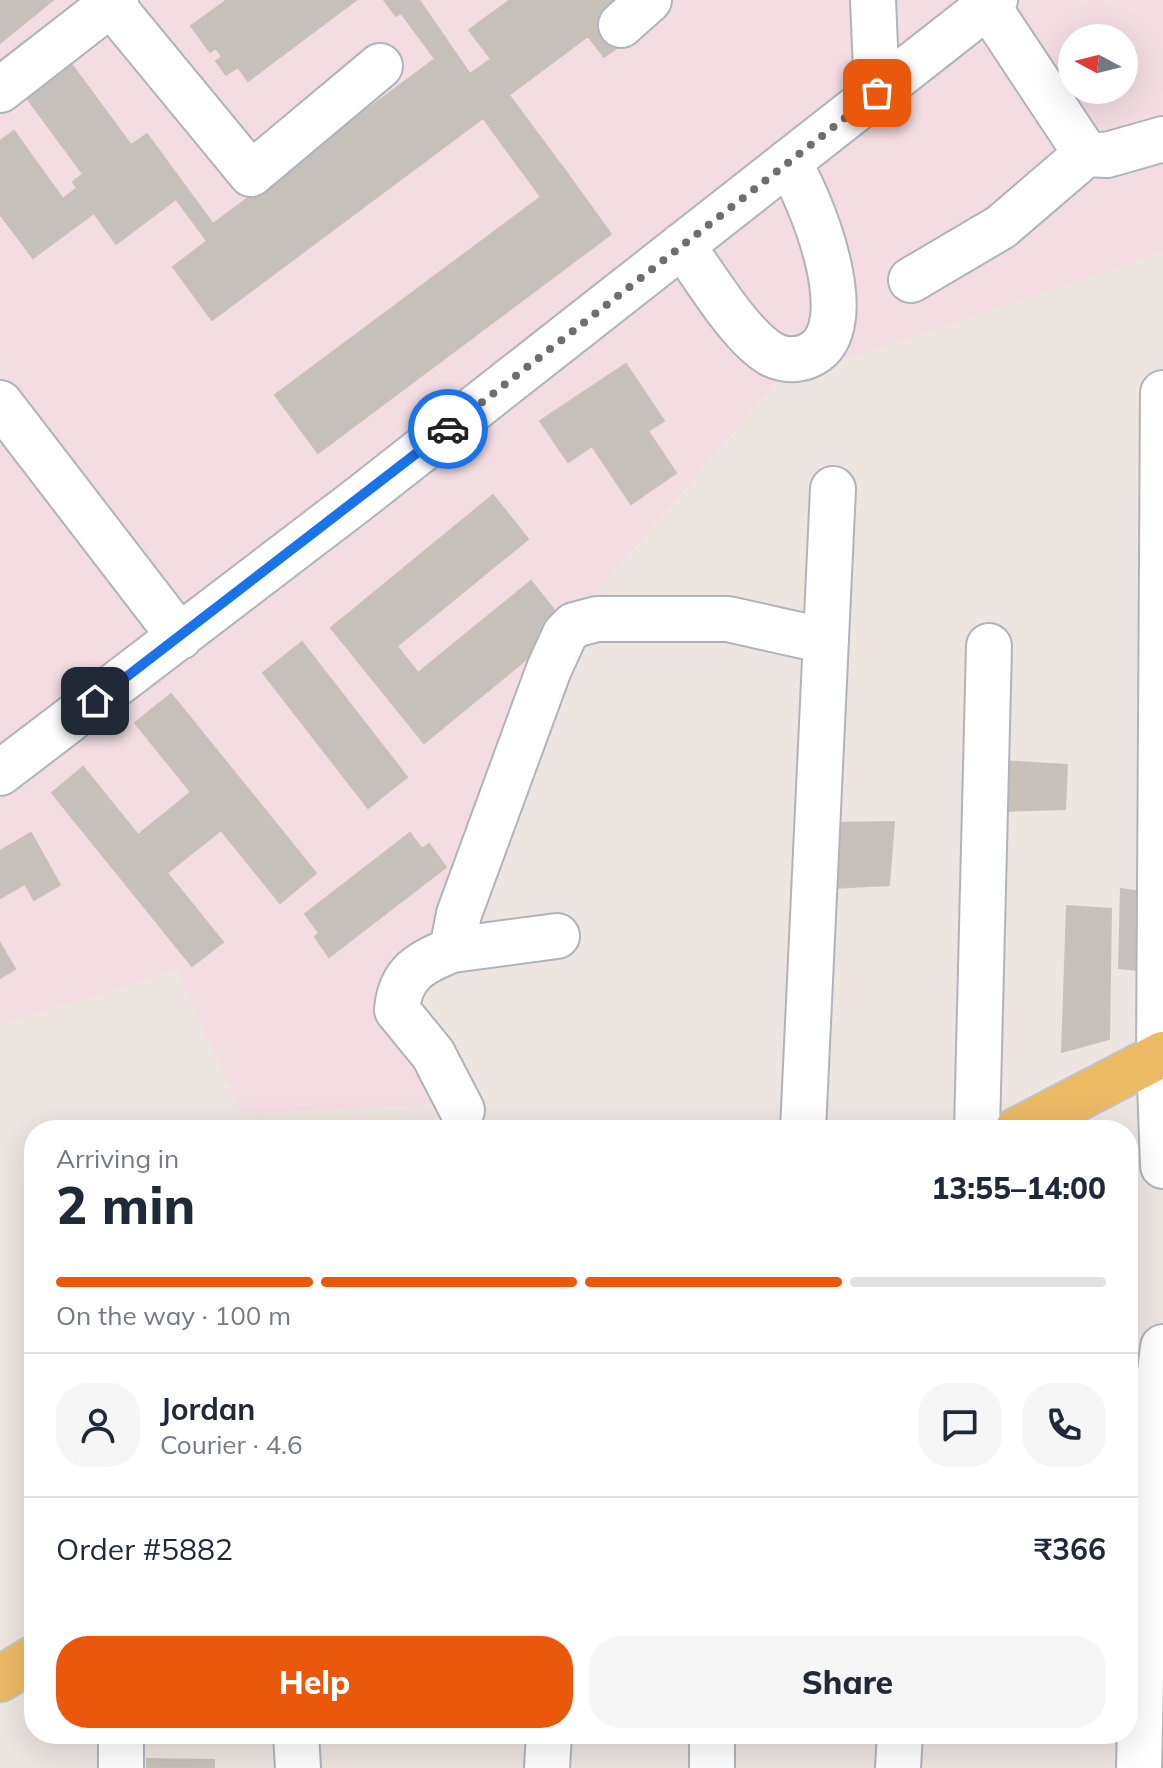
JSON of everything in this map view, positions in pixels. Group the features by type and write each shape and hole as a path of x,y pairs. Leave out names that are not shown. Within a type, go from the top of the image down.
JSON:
{"main road":[{"path":"1036,1120 1161,1055"},
{"path":"0,1679 24,1664"}],"street":[{"path":"873,0 877,93"},
{"path":"0,90 114,2 251,174 380,66"},
{"path":"0,773 180,637 992,3 1086,154"},
{"path":"911,280 1001,227 1086,154 1107,155 1163,139"},
{"path":"682,245 740,322 768,352 793,360 818,351 830,331 831,278 812,206 788,162"},
{"path":"1163,393 1163,1166"},
{"path":"0,403 180,637"},
{"path":"803,1120 833,489"},
{"path":"452,950 459,914 549,669 565,634 574,625 597,619 728,619 826,641"},
{"path":"977,1120 989,646"},
{"path":"462,1110 433,1054 397,1010 404,980 418,963 452,950 557,936"},
{"path":"1139,1768 1145,1497 1163,1347"},
{"path":"121,1744 121,1768"},
{"path":"297,1744 298,1768"},
{"path":"547,1768 548,1744"},
{"path":"712,1744 712,1768"},
{"path":"898,1768 899,1744"}],"shaded area":[{"path":"0,0 1163,0 1163,252 776,382 573,620 447,940 383,980 451,1103 242,1114 177,970 0,1025"}],"building":[{"path":"0,0 53,0 0,43"},
{"path":"227,0 356,0 248,81 238,67 226,75 216,61 222,57 216,48 210,52 191,26"},
{"path":"384,0 419,0 470,74 491,59 469,30 510,0 635,0 621,45 604,57 588,36 509,95 569,176 541,197 483,118 212,320 173,267 207,241 176,199 116,244 94,213 33,258 0,214 0,141 14,131 63,199 77,188 73,182 83,174 21,90 66,57 131,145 147,134 213,224 435,59 401,13 396,16"},
{"path":"569,176 611,234 318,453 275,395"},
{"path":"626,364 664,421 648,431 676,473 631,504 592,446 568,462 540,421"},
{"path":"493,495 528,539 397,646 418,673 531,581 567,626 424,743 331,628"},
{"path":"302,642 407,777 368,808 263,673"},
{"path":"171,694 316,873 280,903 221,830 167,873 223,942 192,966 52,793 83,767 138,835 191,792 135,723"},
{"path":"999,761 1067,765 1065,809 999,811"},
{"path":"894,822 889,885 833,888 834,823"},
{"path":"31,833 60,885 34,900 25,884 0,898 0,851"},
{"path":"410,833 422,849 429,844 446,867 329,957 315,937 319,933 305,914"},
{"path":"1121,889 1151,893 1148,971 1119,968"},
{"path":"1067,906 1111,909 1109,1039 1062,1052"},
{"path":"0,943 15,969 0,978"},
{"path":"147,1759 214,1760 214,1768 147,1768"}],"way so far":[{"path":"448,429 877,93"}],"route":[{"path":"95,701 448,429"}]}
